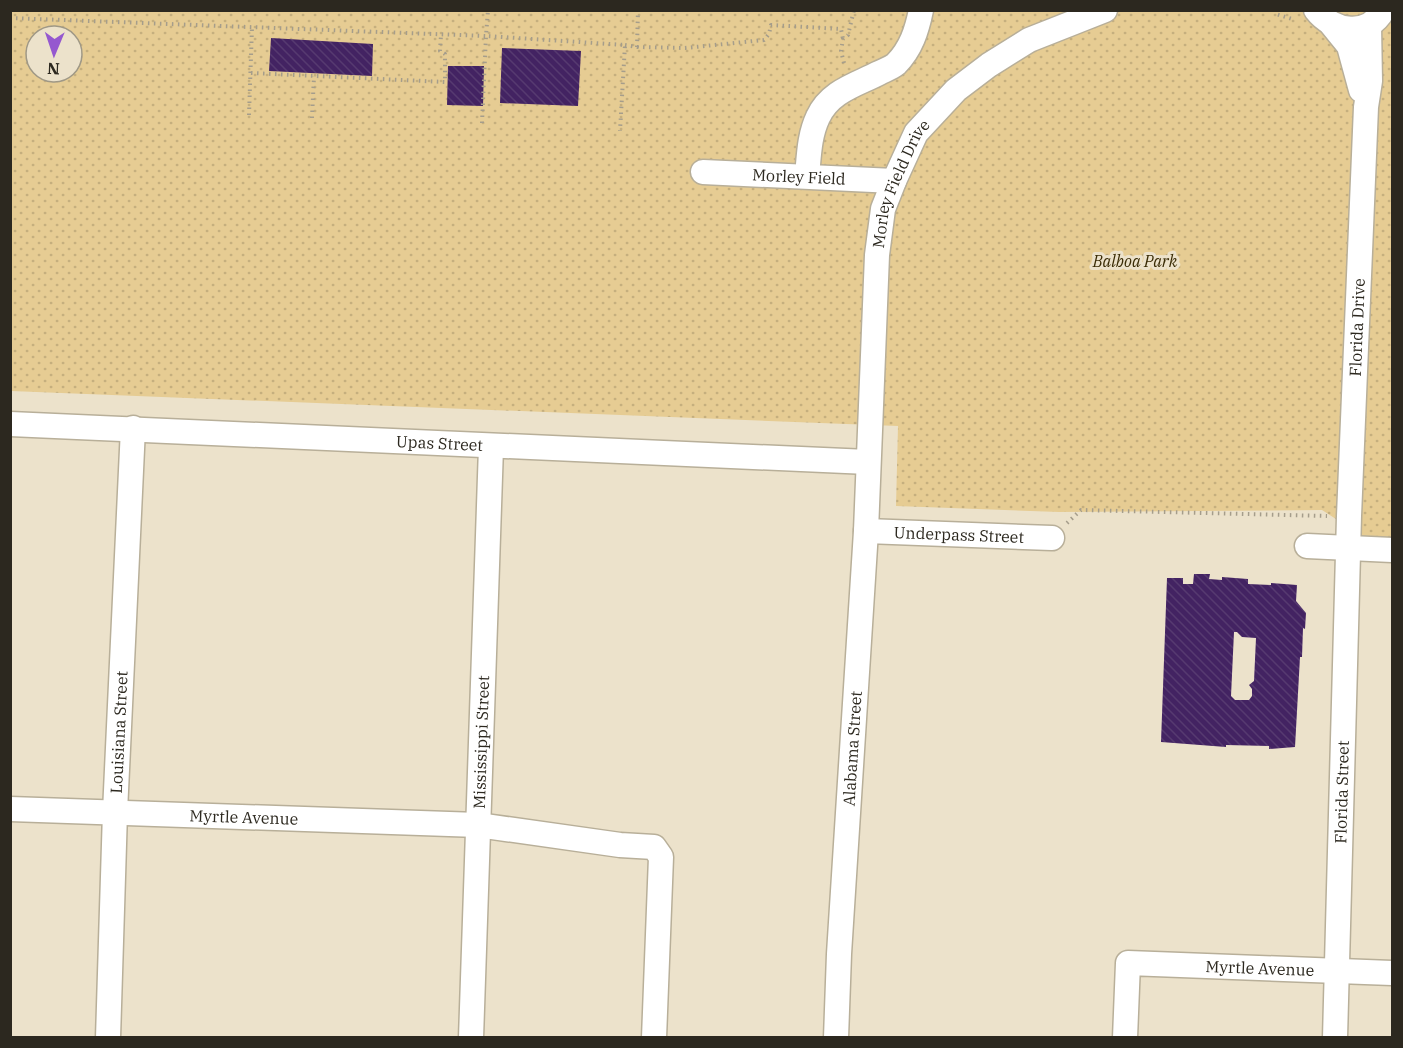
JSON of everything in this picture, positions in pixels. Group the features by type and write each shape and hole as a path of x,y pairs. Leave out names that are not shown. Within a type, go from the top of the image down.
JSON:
{"street":[{"path":"807,176 810,139 826,103 840,90 895,65 910,46 918,27 921,10"},
{"name":"Morley Field Drive","path":"868,462 877,255 884,209 916,133 956,90 989,65 1029,40 1105,10"},
{"path":"1324,18 1344,29 1356,29 1381,15"},
{"name":"Florida Drive","path":"1350,548 1349,516 1366,107 1381,15"},
{"name":"Florida Drive","path":"1324,18 1349,46 1366,107"},
{"name":"Morley Field","path":"703,172 894,181"},
{"name":"Upas Street","path":"10,424 868,462"},
{"name":"Louisiana Street","path":"108,1038 115,812 134,428"},
{"name":"Mississippi Street","path":"471,1038 491,447"},
{"name":"Alabama Street","path":"836,1038 839,954 866,531 868,462"},
{"name":"Underpass Street","path":"866,531 1052,538"},
{"path":"1307,546 1392,550"},
{"name":"Florida Street","path":"1335,1038 1350,548"},
{"name":"Myrtle Avenue","path":"10,808 478,825 620,845 654,847 661,857 654,1038"},
{"name":"Myrtle Avenue","path":"1125,1038 1128,963 1392,973"}],"path":[{"path":"482,123 488,10"},
{"path":"637,47 638,10"},
{"path":"843,39 848,35 854,10"},
{"path":"10,18 486,36 637,47 685,48 764,40 769,34 771,25 841,28 843,39 841,51 845,66"},
{"path":"249,115 252,27"},
{"path":"251,73 445,82 446,54 440,51 441,35"},
{"path":"620,132 625,45"},
{"path":"312,118 314,76"},
{"path":"1052,538 1082,510 1349,516"}],"green space":[{"name":"Balboa Park","path":"11,11 1392,11 1392,542 1370,541 1322,510 1059,512 896,506 898,426 11,391"}],"building":[{"path":"271,38 373,44 372,76 269,71"},
{"path":"502,48 581,51 578,106 500,103"},
{"path":"448,66 484,66 483,106 447,105"},
{"path":"1194,574 1210,574 1209,579 1222,580 1222,577 1248,579 1248,584 1297,585 1296,601 1306,613 1302,657 1300,657 1295,747 1269,749 1269,746 1226,745 1226,747 1161,742 1167,578 1183,578 1183,584 1193,584","holes":["1234,632 1242,637 1256,638 1254,681 1249,685 1252,689 1252,696 1249,700 1235,700 1231,696"]}]}
